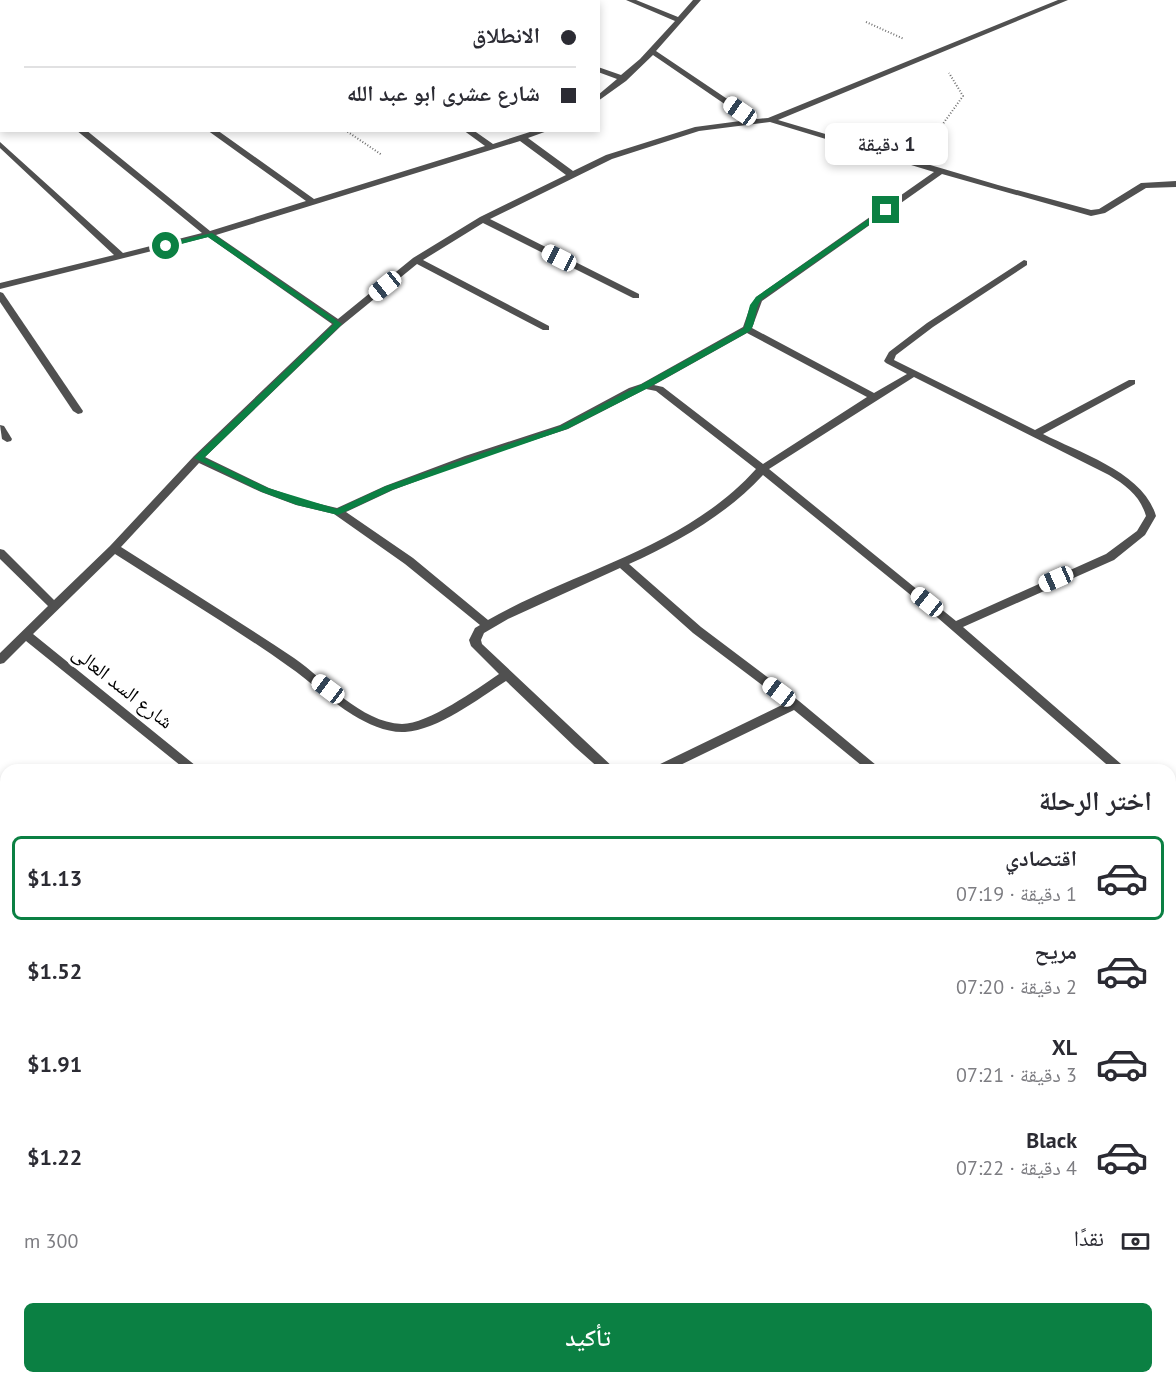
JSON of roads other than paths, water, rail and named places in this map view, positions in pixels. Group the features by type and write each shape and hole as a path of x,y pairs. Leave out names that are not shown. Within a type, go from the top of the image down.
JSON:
{"street":[{"path":"630,0 680,20"},
{"path":"600,97 652,51 697,0"},
{"path":"0,660 114,548 198,458 338,324 416,260 483,219 609,157 669,137 715,126 770,120 1064,0"},
{"path":"652,51 756,122"},
{"path":"600,70 623,79"},
{"path":"770,120 1091,213 1102,211 1144,185 1176,184"},
{"path":"82,132 209,234 338,324"},
{"path":"214,132 314,202"},
{"path":"470,132 491,146"},
{"path":"0,286 209,234 540,132"},
{"path":"522,138 572,174"},
{"path":"0,144 122,257"},
{"path":"338,512 389,488 564,427 645,386 747,329 750,325 753,305 759,299 941,171"},
{"path":"483,219 636,297"},
{"path":"416,260 546,328"},
{"path":"954,626 1110,557 1141,533 1151,516 1148,502 1138,489 1113,473 889,361 892,354 930,325 1024,263"},
{"path":"0,295 78,411"},
{"path":"747,329 874,396"},
{"path":"603,764 477,646 479,631 487,625 622,564 696,524 751,484 762,469 874,396 914,374"},
{"path":"1035,434 1132,382"},
{"path":"645,386 659,389 670,396 762,469 954,626 1115,764"},
{"path":"0,428 8,439"},
{"path":"198,458 265,490 300,503 338,512 409,561 487,625"},
{"path":"114,548 293,663 362,715 384,725 405,729 430,721 507,675"},
{"path":"0,553 54,606"},
{"path":"622,564 697,630 795,704 869,764"},
{"name":"شارع السد العالى","path":"26,635 187,764"},
{"path":"670,764 795,704"}]}
